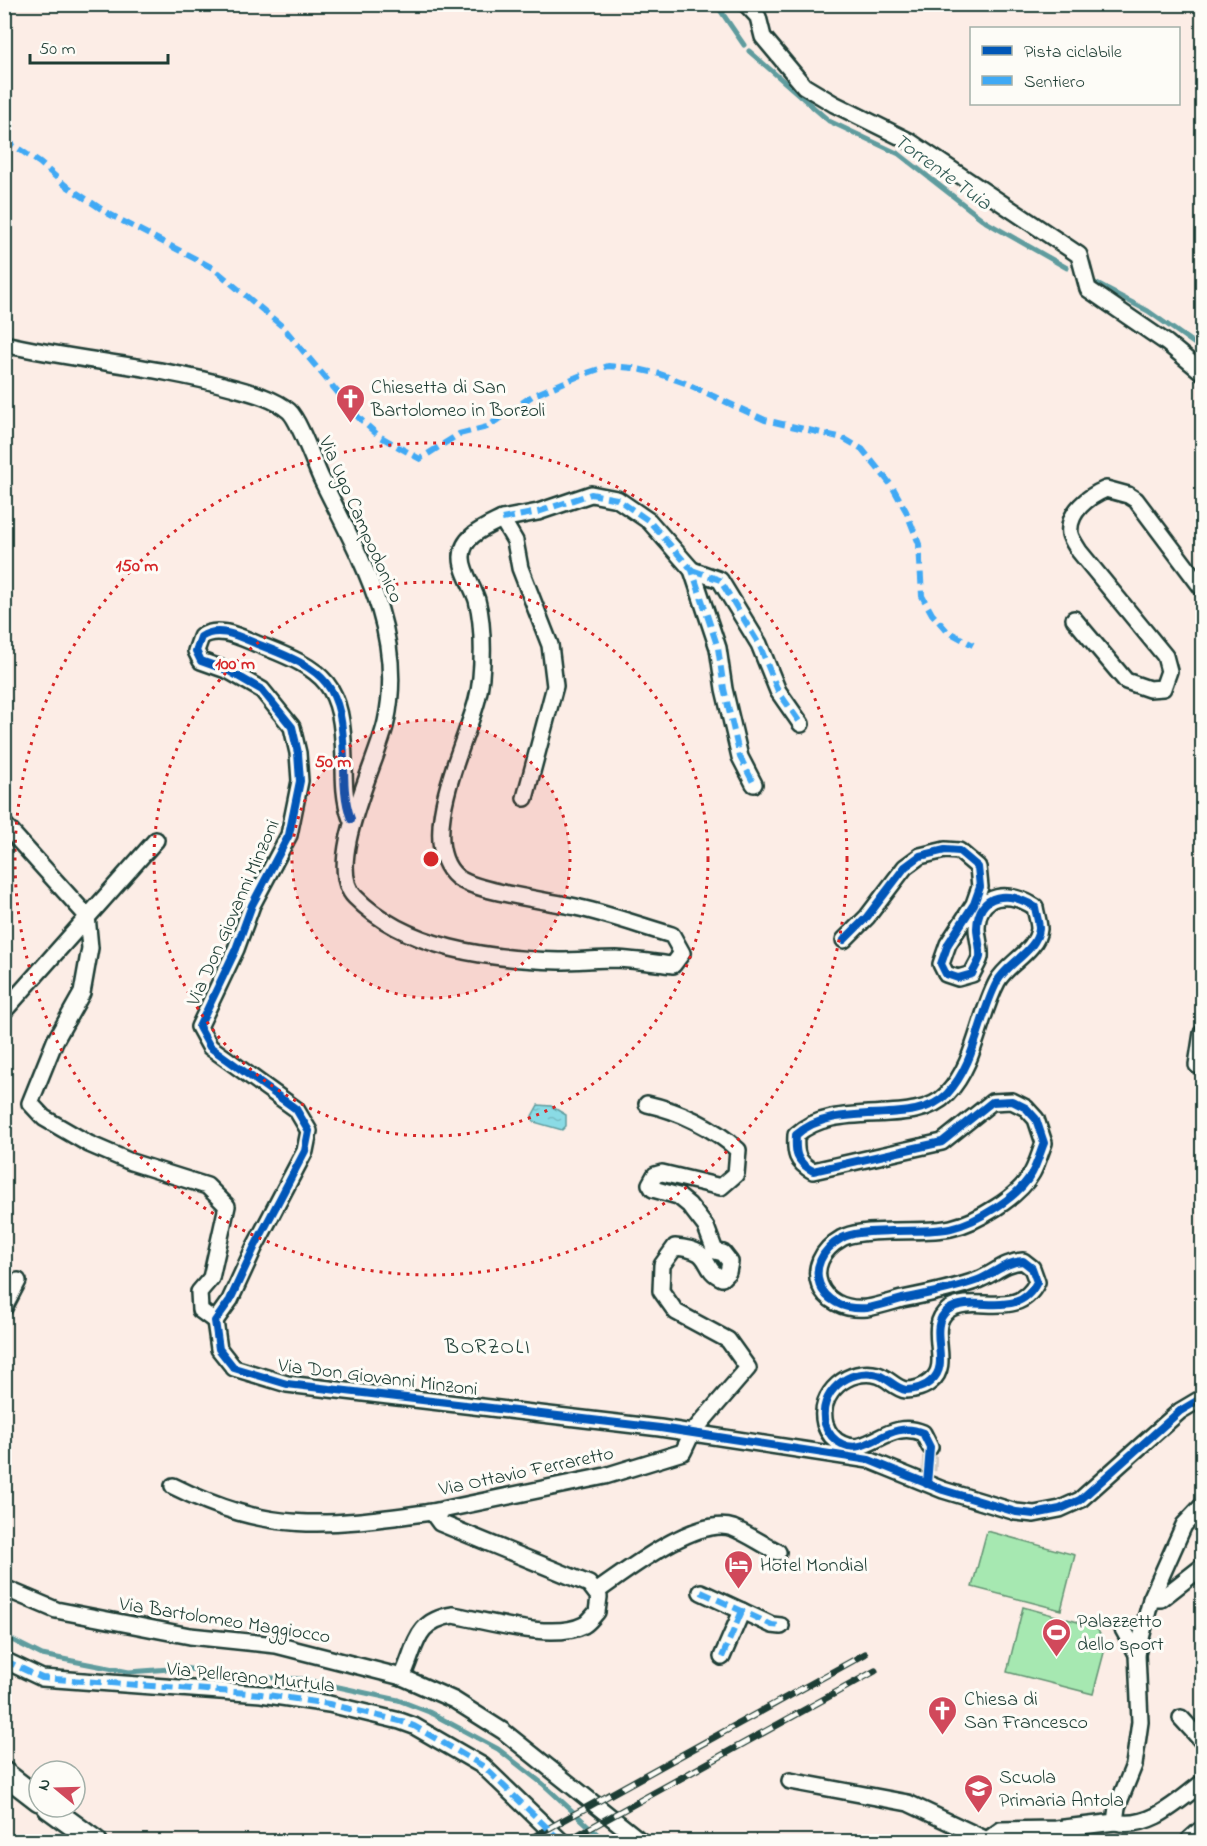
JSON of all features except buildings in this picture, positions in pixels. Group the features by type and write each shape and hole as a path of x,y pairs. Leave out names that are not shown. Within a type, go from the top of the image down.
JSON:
{"main road":[{"path":"1193,1842 1203,1834"}],"street":[{"path":"746,4 758,16 763,37 804,86 834,104 909,141 1079,255 1088,289 1167,343 1203,372"},
{"name":"Via Ugo Campodonico","path":"4,344 189,375 259,395 290,411 358,551 383,614 393,684 386,725 351,819"},
{"path":"1074,620 1126,681 1149,689 1163,688 1169,671 1165,656 1078,551 1070,534 1072,518 1083,502 1106,489 1128,495 1136,500 1203,588"},
{"path":"351,819 345,879 352,895 381,919 408,935 472,952 508,958 616,959 674,965 682,953 672,936 582,908 473,886 457,876 446,863 440,834 448,784 478,698 482,641 477,602 462,557 468,540 482,529 502,519 538,512 591,494 618,499 649,521 692,570 718,648 723,689 740,757 754,784"},
{"path":"502,519 515,542 520,568 550,645 555,686 525,798"},
{"path":"692,570 720,580 759,644 778,691 801,724"},
{"name":"Via Don Giovanni Minzoni","path":"351,819 346,804 343,734 336,694 315,670 279,652 219,631 201,637 196,651 201,661 229,671 262,690 292,727 298,753 300,781 289,835 252,905 236,949 199,1027 210,1047 217,1053 296,1109 309,1131 305,1151 254,1248 230,1300 214,1320 219,1349 234,1368 287,1384 692,1433 869,1460 928,1478 970,1500 1016,1512 1034,1514 1060,1509 1080,1500 1180,1411 1203,1398"},
{"path":"4,824 87,916 90,948 82,993 55,1041 30,1103 44,1118 89,1144 131,1162 207,1186 227,1206 211,1278 199,1292 200,1310 214,1320"},
{"path":"4,1011 156,840"},
{"path":"844,940 867,917 905,867 920,856 945,850 959,851 972,859 978,867 980,887 974,904 948,944 941,964 946,974 958,978 972,974 980,957 977,926 981,909 993,898 1006,895 1021,898 1035,907 1039,930 1031,946 997,980 965,1070 946,1095 926,1107 828,1117 807,1125 796,1135 795,1154 802,1165 813,1171 942,1142 992,1102 1012,1101 1026,1108 1036,1119 1044,1143 1032,1175 1000,1205 986,1214 950,1228 872,1232 844,1236 827,1248 819,1263 818,1281 825,1295 838,1305 851,1308 867,1308 980,1280 1008,1262 1023,1261 1032,1268 1037,1282 1030,1296 1001,1304 959,1306 950,1309 941,1317 938,1331 940,1357 938,1370 932,1381 915,1389 903,1390 879,1376 866,1374 849,1377 835,1386 827,1399 824,1421 829,1435 843,1445 858,1446 875,1441 888,1432 913,1428 923,1433 930,1447"},
{"path":"1197,1065 1203,1033"},
{"name":"Via Ottavio Ferraretto","path":"596,1592 590,1584 575,1576 440,1523 432,1512 551,1488 683,1452 692,1433 748,1368 728,1340 676,1312 661,1291 662,1265 675,1247 694,1248 706,1259 714,1275 722,1278 728,1272 730,1262 723,1253 715,1251 706,1227 689,1204 678,1196 653,1189 650,1184 655,1175 662,1173 721,1187 736,1174 738,1150 729,1141 675,1110 647,1104"},
{"path":"4,1308 18,1281"},
{"path":"173,1486 209,1504 263,1520 297,1524 342,1524 432,1512"},
{"path":"1115,1822 1117,1807 1134,1765 1140,1722 1137,1654 1151,1599 1184,1525 1203,1506"},
{"path":"402,1677 422,1630 430,1621 453,1615 543,1630 564,1631 584,1624 597,1612 599,1597 596,1592 657,1548 706,1529 731,1527 778,1552"},
{"path":"1151,1599 1161,1599 1203,1567"},
{"name":"Via Bartolomeo Maggiocco","path":"4,1588 56,1611 190,1636 276,1645 402,1677 454,1700 503,1731 642,1842"},
{"path":"701,1592 772,1625 781,1626"},
{"path":"722,1657 742,1611"},
{"path":"1123,1629 1137,1654"},
{"name":"Via Pellerano Murtula","path":"4,1660 42,1677 261,1694 328,1704 400,1721 423,1731 483,1766 562,1842"},
{"path":"1181,1718 1203,1741"},
{"path":"4,1773 27,1791"},
{"path":"790,1781 908,1803 987,1841 1001,1830 1056,1829 1115,1822 1127,1825 1144,1823 1203,1783"},
{"path":"64,1819 96,1842"}],"green space":[{"path":"987,1531 1075,1555 1061,1610 972,1587"},
{"name":"Palazzetto dello sport","path":"1023,1607 1096,1627 1106,1645 1093,1694 1007,1672"}],"water":[{"path":"538,1105 551,1106 566,1115 566,1126 562,1130 534,1122 532,1116"}],"waterway":[{"name":"Torrente Tuia","path":"716,4 744,45"},
{"path":"723,12 728,4"},
{"name":"Torrente Tuia","path":"749,51 829,121 899,154 986,222 1067,268"},
{"name":"Torrente Tuia","path":"1093,282 1148,311 1202,349"},
{"path":"4,1636 42,1655 129,1672 183,1668 245,1677 302,1679 398,1700 429,1712 498,1749 543,1784 606,1842"}],"tunnel":[{"path":"929,1471 930,1447"}],"railway":[{"path":"524,1842 865,1654"},
{"path":"565,1842 875,1671"}],"marked path":[{"path":"4,139 40,163 65,185 109,214 213,268 283,327 359,418 379,436 420,459 459,434 487,427 532,396 608,366 633,368 660,374 765,420 843,438 862,449 892,486 906,511 919,544 922,596 932,614 947,631 973,645"},
{"path":"502,519 538,512 591,494 617,499 649,521 692,570 718,648 724,689 740,757 754,784"},
{"path":"692,570 720,580 759,644 778,691 801,724"},
{"path":"701,1592 772,1625 781,1626"},
{"path":"722,1657 742,1611"},
{"path":"4,1660 42,1678 261,1694 329,1704 400,1721 414,1726 483,1766 562,1842"}],"cycle path":[{"path":"351,819 345,790 340,713 326,683 315,672 300,663 236,636 215,632 201,637 196,651 201,661 229,671 262,690 292,727 298,753 300,781 289,835 252,905 236,949 199,1027 210,1047 296,1109 309,1131 305,1151 254,1248 230,1300 215,1321 219,1349 234,1368 287,1384 660,1428 869,1460 943,1490 1016,1512 1034,1514 1060,1509 1080,1500 1180,1411 1202,1398"},
{"path":"844,940 867,917 905,867 920,856 945,850 959,851 978,867 980,887 974,904 948,944 941,964 946,974 958,978 972,974 980,957 977,928 979,916 989,901 1006,897 1025,902 1035,907 1039,924 1037,937 1033,944 1001,975 997,982 971,1054 957,1082 947,1094 933,1104 915,1110 832,1118 813,1124 796,1135 798,1156 803,1164 813,1171 942,1142 992,1102 1012,1101 1026,1108 1036,1119 1044,1143 1032,1173 1018,1191 996,1207 973,1220 951,1228 853,1234 842,1238 828,1248 820,1260 818,1272 820,1284 826,1295 836,1303 867,1308 950,1289 984,1278 1016,1262 1023,1261 1032,1268 1037,1282 1029,1294 1019,1301 1007,1304 959,1305 948,1310 939,1326 940,1365 937,1374 929,1383 919,1388 906,1390 878,1375 856,1375 838,1385 826,1402 824,1413 826,1427 833,1438 842,1444 852,1447 861,1446 899,1430 923,1433 930,1447 927,1484"}],"place":[{"name":"Chiesetta di San Bartolomeo in Borzoli","path":"350,424"},
{"name":"Hotel Mondial","path":"739,1590"},
{"name":"Palazzetto dello sport","path":"1056,1658"},
{"name":"Chiesa di San Francesco","path":"943,1736"},
{"name":"Scuola Primaria Antola","path":"978,1814"}],"district":[{"name":"BORZOLI","path":"488,1346"}]}
